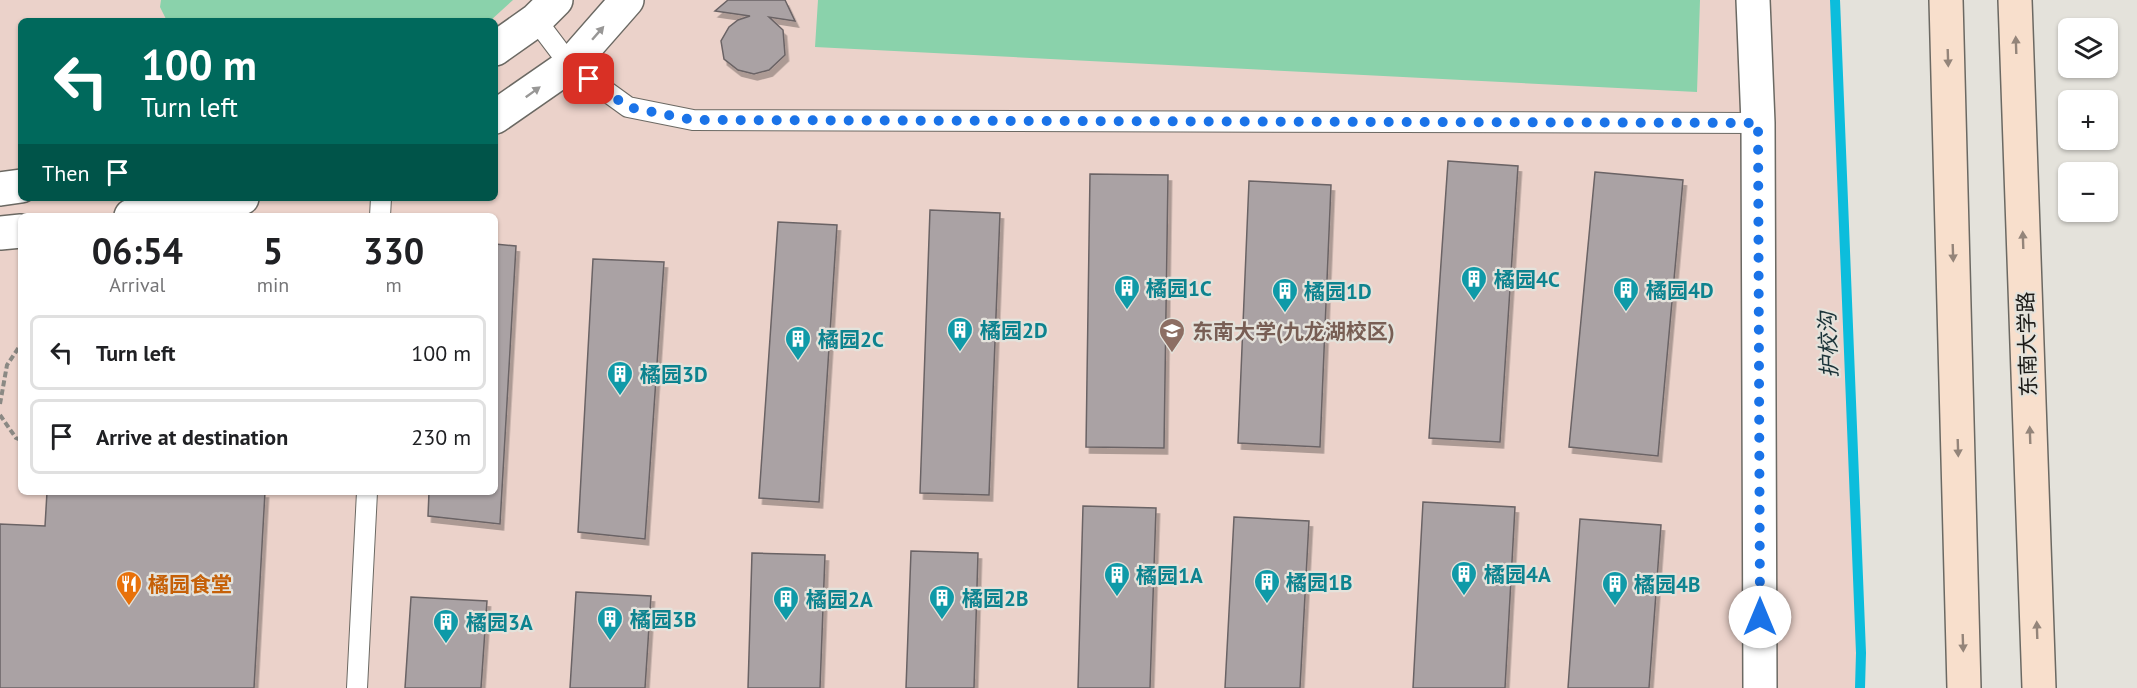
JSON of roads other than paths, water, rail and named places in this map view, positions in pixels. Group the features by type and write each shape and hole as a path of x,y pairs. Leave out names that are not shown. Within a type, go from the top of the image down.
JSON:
{"main road":[{"path":"1946,0 1964,688"},
{"name":"东南大学路","path":"2015,0 2039,688"}],"street":[{"path":"498,115 570,65 627,0"},
{"path":"1753,0 1758,123 1760,688"},
{"path":"498,47 546,10"},
{"path":"0,189 18,186"},
{"path":"149,213 220,201"},
{"path":"0,233 18,231"}],"lane":[{"path":"546,10 570,65 628,107 693,120 1758,123"},
{"path":"357,688 367,495"}],"waterway":[{"name":"护校沟","path":"1835,0 1861,653 1860,688"}],"place":[{"name":"橘园4C","path":"1474,302"},
{"name":"橘园1C","path":"1127,311"},
{"name":"橘园4D","path":"1626,313"},
{"name":"橘园1D","path":"1285,314"},
{"name":"橘园2D","path":"960,353"},
{"name":"东南大学(九龙湖校区)","path":"1172,354"},
{"name":"橘园2C","path":"798,362"},
{"name":"橘园3D","path":"620,397"},
{"name":"橘园4A","path":"1464,597"},
{"name":"橘园1A","path":"1117,598"},
{"name":"橘园1B","path":"1267,605"},
{"name":"橘园食堂","path":"129,607"},
{"name":"橘园4B","path":"1615,607"},
{"name":"橘园2B","path":"942,621"},
{"name":"橘园2A","path":"786,622"},
{"name":"橘园3B","path":"610,642"},
{"name":"橘园3A","path":"446,645"}]}
